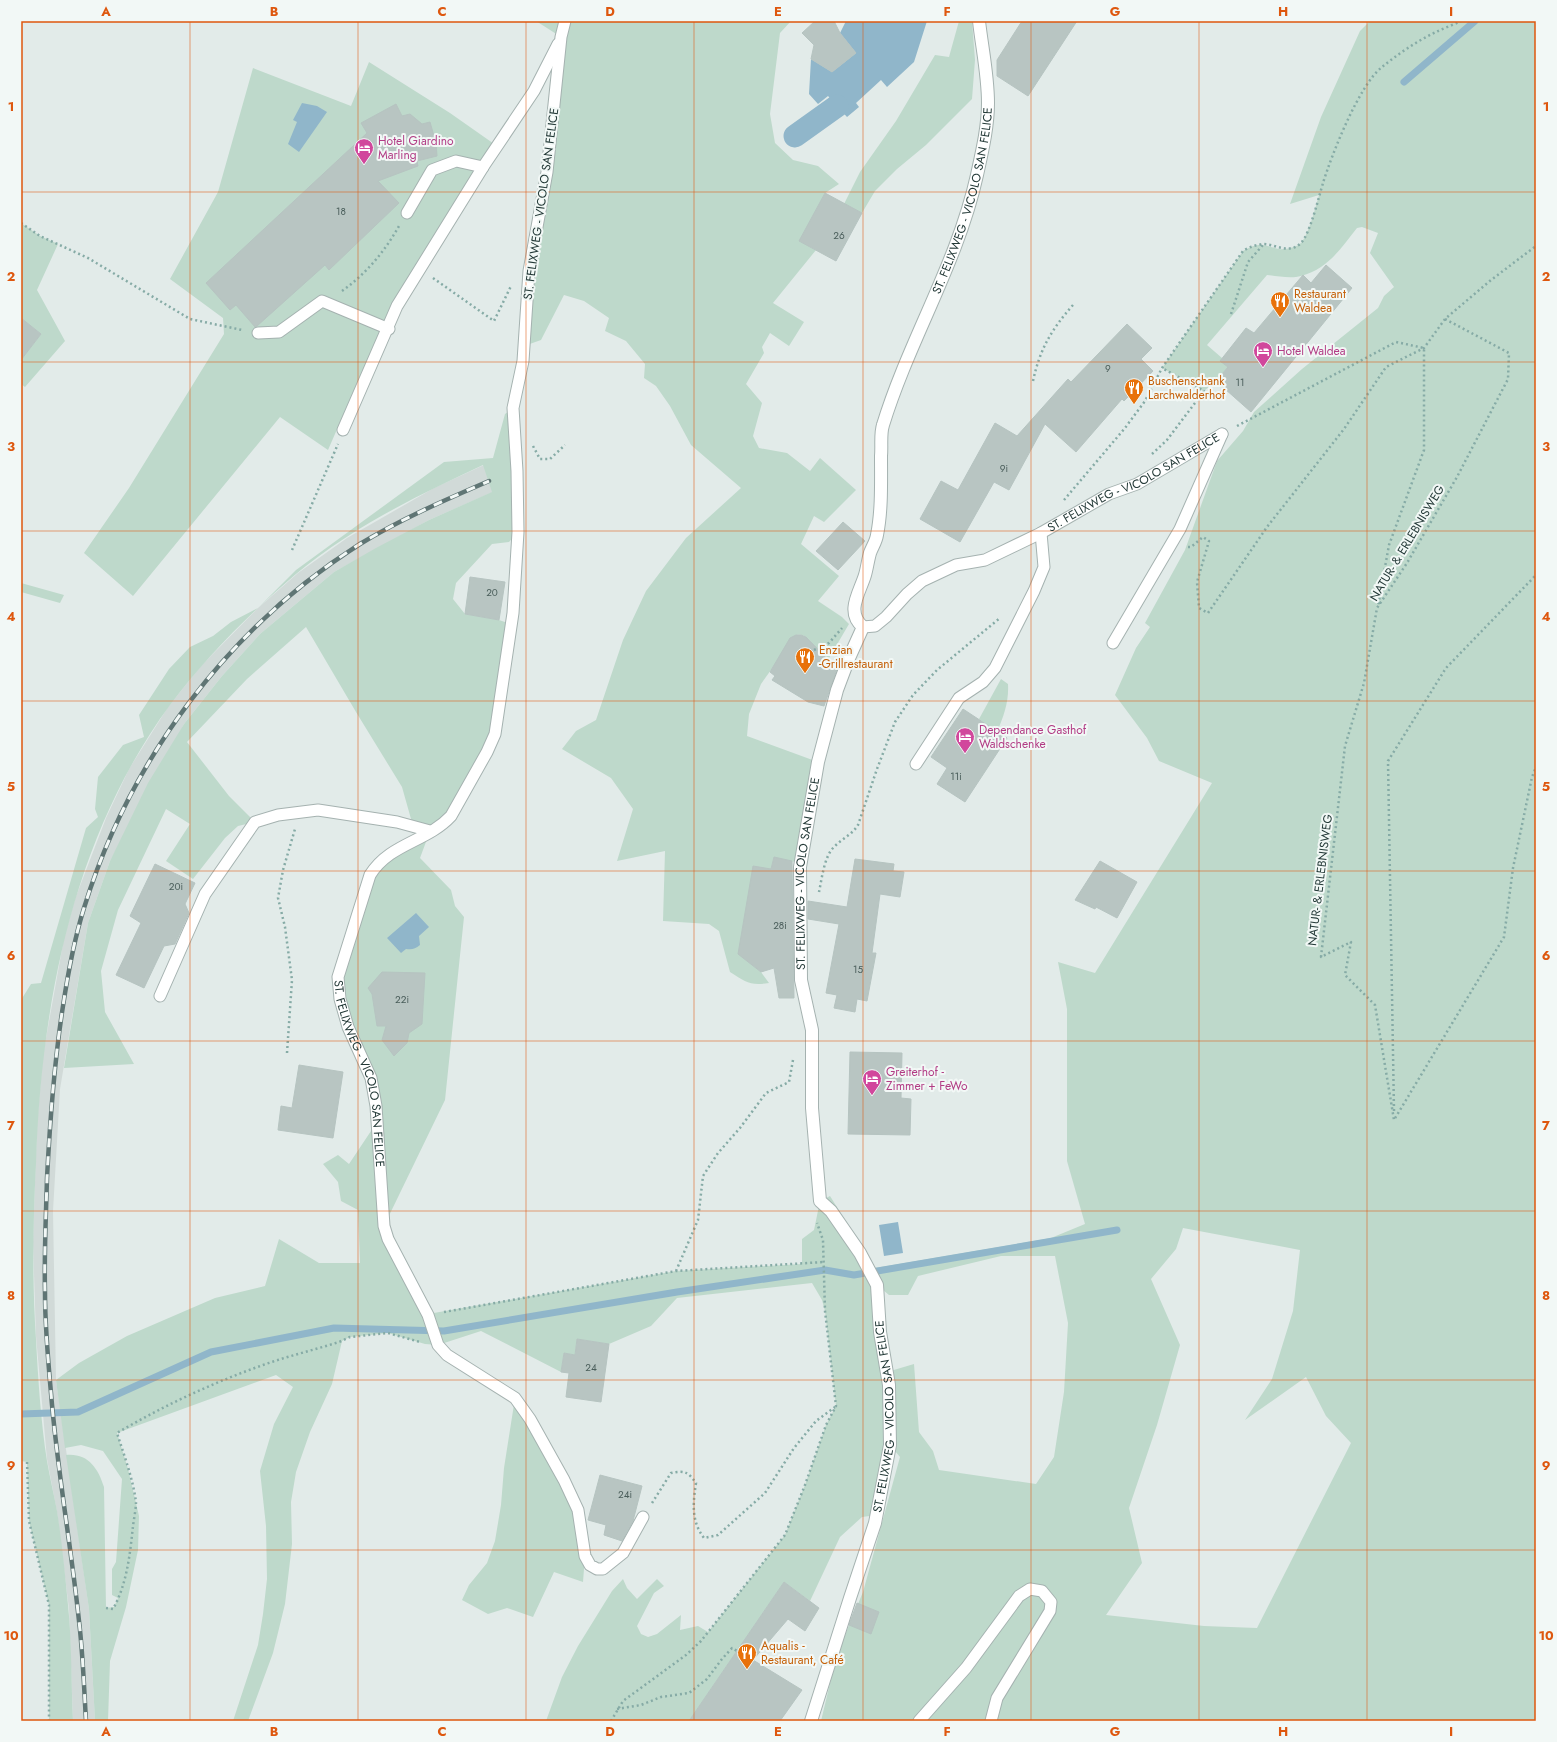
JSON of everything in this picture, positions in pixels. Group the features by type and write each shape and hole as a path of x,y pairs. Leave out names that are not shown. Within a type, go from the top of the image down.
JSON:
{"street":[{"name":"ST. FELIXWEG - VICOLO SAN FELICE","path":"854,614 854,604 877,536 881,495 882,427 896,384 948,265 977,176 988,104 985,62 979,21"},
{"path":"854,614 858,623 863,627"},
{"name":"ST. FELIXWEG - VICOLO SAN FELICE","path":"811,1721 875,1523 890,1445 889,1385 880,1332 877,1285 860,1253 831,1211 820,1201 812,1108 812,1030 800,980 800,867 818,762 837,690 863,627"}],"lane":[{"name":"ST. FELIXWEG - VICOLO SAN FELICE","path":"565,21 561,37 548,172 529,271 523,361 513,408 517,471 518,532 513,613 495,734 457,808 444,824 430,831 415,842 393,851 384,857 370,875 338,977 340,999 348,1027 372,1078 376,1106 384,1226 388,1239 428,1314 438,1345 447,1355 515,1398 530,1419 564,1480 578,1510 585,1556 590,1565 597,1569 603,1569 622,1553 643,1517"},
{"name":"ST. FELIXWEG - VICOLO SAN FELICE","path":"343,430 389,329 397,306 482,167 534,91 561,37"},
{"path":"406,213 432,170 456,161 482,167"},
{"path":"258,333 279,332 322,301 389,329"},
{"name":"ST. FELIXWEG - VICOLO SAN FELICE","path":"1113,643 1180,529 1222,434"},
{"name":"ST. FELIXWEG - VICOLO SAN FELICE","path":"863,627 875,626 922,581 956,565 986,560 1041,533 1109,494 1137,484 1222,434"},
{"path":"916,764 959,698 983,682 995,668 1034,591 1044,567 1041,533"},
{"path":"160,996 205,894 255,822 278,815 318,810 397,822 430,831"},
{"path":"919,1721 966,1668 1019,1596 1030,1589 1042,1591 1051,1602 1050,1611 997,1698 991,1721"}],"path":[{"path":"1061,503 1125,428 1145,401 1162,368 1238,256 1250,247 1264,244 1279,249 1291,248 1301,243 1309,227 1333,154 1367,84 1381,68 1405,51 1435,33 1461,21"},
{"path":"322,301 344,290 373,264 390,242 406,213"},
{"path":"21,223 40,236 88,258 190,319 243,330"},
{"path":"1231,314 1248,262 1264,244"},
{"path":"1180,529 1184,537 1183,548 1191,547 1203,537 1209,542 1197,582 1199,608 1208,613 1267,527 1344,429 1386,366 1424,348 1445,319 1491,280 1536,246"},
{"path":"420,269 494,321 514,280 529,271"},
{"path":"1033,381 1044,345 1055,326 1073,305"},
{"name":"NATUR- & ERLEBNISWEG","path":"1394,1120 1375,1006 1345,975 1351,942 1321,957 1345,746 1364,683 1377,608 1406,563 1457,477 1508,379 1509,353 1445,319"},
{"path":"1222,434 1396,342 1424,348"},
{"path":"1377,608 1389,545 1424,450 1424,348"},
{"path":"1149,457 1167,440 1204,391 1162,368"},
{"path":"292,550 343,430"},
{"path":"533,445 540,459 550,459 565,445"},
{"path":"1394,1120 1388,761 1446,668 1536,575"},
{"path":"814,650 829,643 847,620 854,614"},
{"path":"817,898 828,856 833,848 854,831 858,825 895,722 913,695 937,670 1002,617"},
{"path":"1394,1120 1504,936 1513,868 1532,777 1536,767"},
{"path":"287,1053 292,980 285,927 278,898 283,870 294,830 312,811"},
{"path":"676,1271 698,1220 704,1176 718,1153 740,1128 766,1093 788,1082 794,1052"},
{"path":"611,1721 623,1700 686,1655 701,1641 785,1535 805,1485 826,1424 836,1406 825,1311 822,1240 816,1221 820,1201"},
{"path":"428,1314 676,1271 824,1262"},
{"path":"106,1608 113,1609 129,1562 136,1503 117,1433 154,1411 227,1379 264,1365 339,1342 350,1337 388,1333 425,1344 438,1345"},
{"path":"643,1517 671,1473 680,1471 689,1474 696,1483 693,1508 699,1531 704,1538 718,1535 765,1492 794,1448 816,1421 836,1406"},
{"path":"27,1462 28,1521 49,1605 50,1721"},
{"path":"617,1709 641,1706 661,1697 689,1693 707,1679 732,1648 737,1650"}],"shaded area":[{"path":"484,465 493,492 429,520 334,572 260,634 222,676 184,724 110,861 88,923 60,1089 53,1211 56,1380 89,1609 95,1721 73,1721 69,1609 57,1512 47,1459 36,1336 33,1242 37,1124 43,1055 64,938 75,899 106,818 129,769 168,707 201,666 258,608 298,573 347,538 434,488"}],"green space":[{"path":"536,21 791,21 780,33 770,114 775,143 793,160 818,166 839,184 825,193 800,241 816,250 773,303 804,322 789,346 770,333 762,347 764,353 746,384 762,403 753,436 759,448 787,453 810,471 820,458 856,490 824,522 814,516 801,544 839,576 818,601 842,617 849,624 829,658 811,648 811,642 806,637 803,635 796,635 761,684 749,714 747,736 818,762 801,863 774,858 739,954 761,972 769,983 757,984 748,982 730,972 719,931 709,924 663,921 665,851 617,861 633,809 611,778 562,749 576,731 596,720 623,640 646,591 686,538 741,488 691,445 670,406 656,386 644,378 645,364 626,341 605,331 609,318 584,301 564,295 541,340 524,346 561,37"},
{"path":"959,21 972,21 975,60 972,99 926,145 897,169 875,191 862,213 844,204 860,172 896,121 935,55 949,57"},
{"path":"1370,21 1536,21 1536,1721 821,1721 837,1654 863,1592 900,1457 890,1445 877,1515 862,1517 840,1537 810,1601 784,1582 689,1721 630,1719 629,1721 546,1721 562,1677 578,1646 612,1591 623,1579 627,1588 637,1599 657,1579 664,1586 654,1593 637,1626 641,1634 648,1637 657,1634 681,1615 680,1630 698,1626 708,1632 785,1535 805,1485 826,1425 836,1406 825,1311 822,1300 812,1283 677,1298 651,1326 609,1344 577,1339 575,1355 564,1353 561,1372 481,1331 438,1345 425,1344 388,1333 350,1337 342,1341 332,1384 310,1432 296,1472 291,1502 292,1544 285,1604 273,1653 248,1721 233,1721 258,1645 267,1579 266,1526 260,1471 274,1424 293,1387 276,1375 117,1433 128,1469 139,1516 138,1550 126,1607 110,1661 108,1721 95,1721 89,1609 66,1455 80,1456 91,1463 99,1474 104,1487 106,1608 114,1607 118,1598 112,1595 112,1569 116,1562 122,1479 103,1451 81,1445 65,1448 56,1380 79,1363 127,1336 215,1298 265,1286 279,1239 319,1263 360,1263 358,1210 341,1201 338,1182 323,1164 338,1155 349,1164 377,1122 361,1056 338,977 370,875 430,831 420,858 451,890 455,906 464,917 445,1100 384,1226 428,1314 676,1271 802,1264 802,1239 814,1230 820,1201 830,1196 875,1268 1051,1238 1085,1224 1067,1161 1067,1009 1058,962 1095,973 1212,783 1159,761 1147,738 1115,695 1136,648 1150,627 1145,623 1185,550 1217,461 1243,431 1254,412 1302,369 1378,308 1384,296 1394,287 1370,253 1378,233 1362,227 1357,228 1333,257 1311,273 1293,277 1267,275 1207,345 1222,358 1221,361 1228,367 1216,381 1204,391 1162,368 1243,251 1257,245 1288,249 1298,245 1305,237 1310,226 1319,195 1290,204 1321,117 1360,31","holes":["1183,1228 1300,1250 1293,1311 1272,1379 1245,1420 1306,1377 1326,1416 1351,1443 1257,1628 1204,1626 1106,1615 1142,1563 1129,1508 1157,1425 1180,1345 1151,1279 1176,1249","1001,1256 1055,1256 1068,1323 1064,1392 1054,1457 1036,1484 939,1470 933,1451 919,1432 914,1364 887,1372 877,1285 889,1295 908,1295 918,1276"]},
{"path":"369,62 450,113 497,146 382,326 328,450 280,417 133,596 84,553 129,488 224,334 223,318 170,279 218,192 253,68 351,106"},
{"path":"21,223 40,236 58,244 37,290 65,341 25,387 21,384 21,360 41,334 21,318"},
{"path":"513,408 518,532 509,542 492,544 456,583 453,599 465,614 499,620 511,624 498,717 457,808 430,831 413,826 402,787 306,627 247,679 187,742 229,796 255,822 238,826 225,838 193,879 166,861 190,824 166,809 118,910 101,971 105,1012 134,1064 64,1068 88,923 110,861 148,783 184,724 222,676 260,634 334,572 429,520 492,492 483,465 434,488 362,527 317,557 259,607 296,570 444,462 493,458 505,414"},
{"path":"21,583 64,595 60,603 21,592"},
{"path":"258,608 229,636 198,670 170,705 137,756 109,810 86,866 68,924 55,983 45,1043 39,1104 34,1208 34,1295 43,1431 59,1523 68,1605 73,1721 49,1721 49,1605 29,1521 27,1462 21,1461 21,1000 31,984 41,983 86,828 98,817 95,809 98,777 123,745 144,737 139,715 169,669 190,647 213,636 231,622"},
{"path":"1001,679 1008,684 1008,696 1004,714 997,732 979,719"},
{"path":"515,1398 578,1510 585,1556 583,1582 554,1572 533,1617 507,1608 488,1614 462,1600 469,1585 487,1563 495,1541"}],"water":[{"path":"846,21 927,21 914,62 887,87 881,80 856,103 859,107 847,117 828,96 818,104 809,94 811,59 832,72 856,53 840,33"},
{"path":"302,103 317,106 327,112 299,152 288,144 297,122 293,120"},
{"path":"416,913 429,927 419,936 420,945 413,949 406,949 401,953 387,938"},
{"path":"898,1222 903,1253 884,1256 879,1225"}],"building":[{"path":"815,21 834,21 840,33 856,53 832,72 811,59 814,45 802,33"},
{"path":"1022,21 1077,21 1028,96 997,76 997,60"},
{"path":"396,104 402,116 410,114 422,124 430,122 436,143 437,156 417,161 418,166 378,181 399,203 329,270 325,265 257,326 255,327 236,305 230,310 206,283 367,133 361,123"},
{"path":"825,193 862,213 836,261 799,241"},
{"path":"1326,265 1352,288 1251,412 1216,381 1228,367 1220,361 1246,328 1254,333 1303,275 1311,283"},
{"path":"21,318 41,334 21,360"},
{"path":"1127,324 1152,348 1141,359 1153,371 1124,401 1122,399 1076,452 1045,424 1009,490 994,482 960,542 920,519 941,481 958,490 995,423 1017,436 1068,379 1071,382"},
{"path":"843,522 865,541 838,570 816,551"},
{"path":"470,577 505,582 499,620 465,614"},
{"path":"796,635 806,637 837,669 824,706 808,702 772,680 775,676 770,672 790,638"},
{"path":"963,709 1007,738 965,802 937,784 947,768 931,757"},
{"path":"774,857 792,861 794,998 779,998 774,968 761,972 738,954 753,866 771,869"},
{"path":"855,859 894,864 893,871 904,872 900,897 880,894 872,953 876,953 867,1001 857,999 855,1012 834,1008 837,995 826,993 839,924 808,919 808,901 847,907"},
{"path":"1100,861 1137,882 1117,918 1096,907 1095,909 1075,900"},
{"path":"155,864 195,883 185,904 189,913 175,944 164,946 144,988 116,975 141,923 130,916"},
{"path":"382,972 425,973 422,1024 409,1033 407,1043 394,1056 382,1040 386,1026 377,1026 372,994 368,988"},
{"path":"850,1052 902,1053 901,1098 911,1099 910,1135 848,1134"},
{"path":"299,1065 343,1072 333,1138 278,1130 281,1106 292,1108"},
{"path":"577,1339 609,1344 601,1402 566,1397 569,1373 561,1372 564,1353 575,1355"},
{"path":"600,1475 642,1486 633,1521 622,1541 604,1535 606,1525 588,1520"},
{"path":"784,1582 819,1608 805,1631 788,1619 753,1660 802,1690 780,1721 689,1721"},
{"path":"857,1603 879,1612 871,1634 849,1625"}],"waterway":[{"path":"1404,82 1475,21"},
{"path":"795,136 837,106"},
{"path":"21,1414 78,1412 211,1352 334,1328 444,1331 677,1292 825,1270 854,1275 1117,1230"}],"railway":[{"path":"86,1721 76,1592 60,1478 54,1422 47,1343 45,1278 47,1178 55,1070 69,969 84,908 104,853 128,800 157,749 190,702 227,657 268,615 312,578 360,544 407,518 489,481"}],"place":[{"name":"Hotel Giardino Marling","path":"364,165"},
{"name":"Restaurant Waldea","path":"1280,318"},
{"name":"Hotel Waldea","path":"1263,368"},
{"name":"Buschenschank Larchwalderhof","path":"1134,405"},
{"name":"Enzian -Grillrestaurant","path":"805,674"},
{"name":"Dependance Gasthof Waldschenke","path":"965,754"},
{"name":"Greiterhof - Zimmer + FeWo","path":"872,1096"},
{"name":"Aqualis - Restaurant, Café","path":"747,1670"}]}
